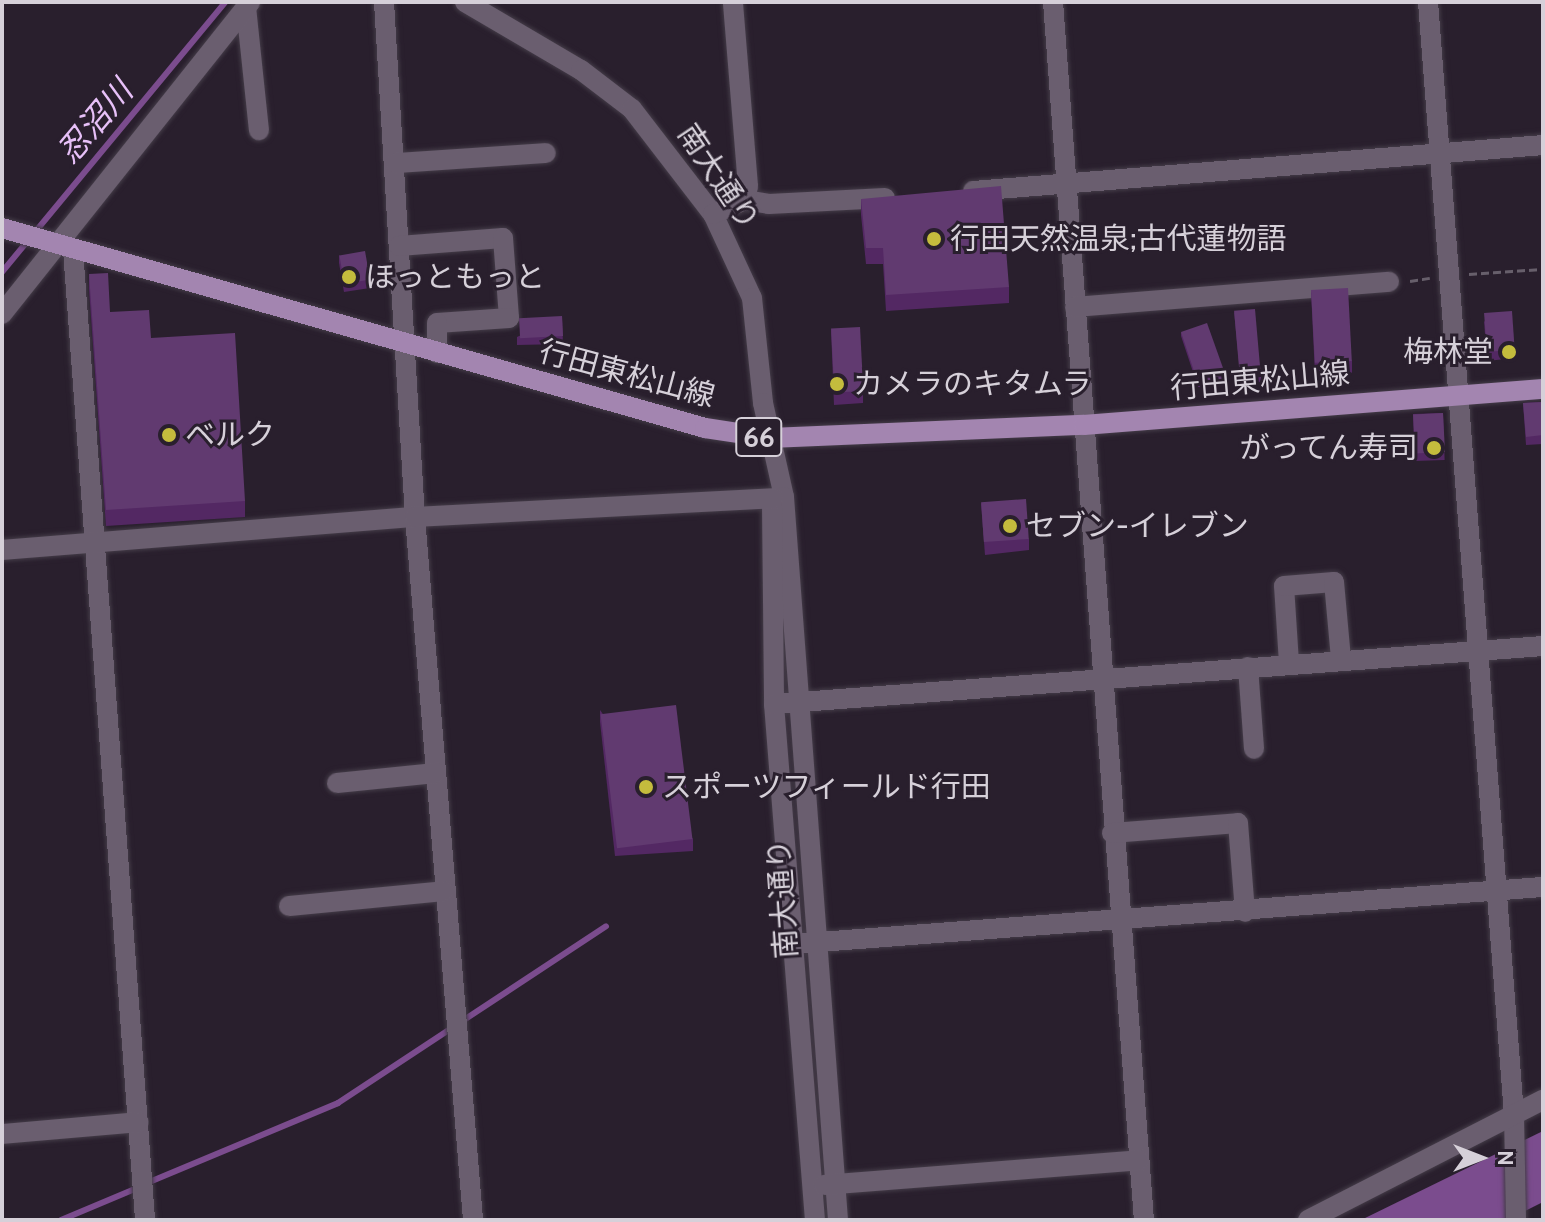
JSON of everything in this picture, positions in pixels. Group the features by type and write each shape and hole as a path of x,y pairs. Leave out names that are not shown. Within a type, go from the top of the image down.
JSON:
{"main road":[{"name":"行田東松山線","path":"2,228 705,428 770,438 1084,425 1543,389"}],"street":[{"path":"384,2 415,517 473,1220"},
{"path":"733,2 745,200"},
{"path":"1053,2 1112,833 1144,1220"},
{"path":"1428,2 1514,1121 1516,1220"},
{"name":"南大通り","path":"473,4 581,70 632,109 713,214 752,298 774,488 774,704 815,1220"},
{"path":"248,5 259,130"},
{"path":"2,314 65,248 248,5"},
{"path":"946,194 1543,145"},
{"path":"396,163 546,153"},
{"path":"713,214 745,200 779,204 902,197"},
{"path":"399,246 503,238 509,318 437,323 437,353"},
{"path":"65,248 93,543 145,1220"},
{"path":"1075,307 1389,282"},
{"path":"2,550 774,488"},
{"name":"南大通り","path":"774,488 784,497 838,1220"},
{"path":"1289,663 1284,586 1334,582 1341,659"},
{"path":"774,704 1543,646"},
{"path":"1248,667 1254,749"},
{"path":"337,783 435,773"},
{"path":"1112,833 1238,823 1245,912"},
{"path":"793,944 1543,887"},
{"path":"289,906 444,891"},
{"path":"1308,1220 1514,1121 1543,1100"},
{"path":"2,1134 138,1122"},
{"path":"812,1185 1139,1160"}],"path":[{"path":"1461,275 1543,269"},
{"path":"1389,282 1438,277"}],"shaded area":[{"path":"1543,1131 1543,1202 1507,1220 1361,1220"}],"building":[{"name":"行田天然温泉;古代蓮物語","path":"1001,186 1009,287 886,295 883,248 866,248 861,199"},
{"path":"365,251 370,280 344,284 339,256"},
{"name":"ベルク","path":"108,273 110,312 149,310 151,338 235,333 245,501 106,510 89,274"},
{"path":"1348,288 1352,361 1315,363 1311,290"},
{"path":"1255,309 1261,375 1240,377 1234,311"},
{"path":"1512,311 1515,350 1487,352 1484,313"},
{"path":"562,316 563,336 520,338 519,318"},
{"path":"1207,323 1228,382 1198,383 1181,332"},
{"path":"860,327 863,391 834,392 831,329"},
{"path":"1543,402 1543,435 1526,437 1523,403"},
{"path":"1443,413 1445,452 1415,454 1413,415"},
{"path":"1026,499 1029,539 984,542 981,502"},
{"name":"スポーツフィールド行田","path":"676,705 692,839 617,848 601,714"}],"waterway":[{"name":"忍沼川","path":"2,272 225,2"},
{"path":"147,1183 338,1103 606,926"},
{"path":"61,1220 137,1188"}],"place":[{"name":"行田天然温泉;古代蓮物語","path":"934,239"},
{"name":"ほっともっと","path":"349,277"},
{"name":"梅林堂","path":"1509,352"},
{"name":"カメラのキタムラ","path":"837,384"},
{"name":"ベルク","path":"169,435"},
{"name":"がってん寿司","path":"1434,448"},
{"name":"セブン-イレブン","path":"1010,526"},
{"name":"スポーツフィールド行田","path":"646,787"}]}
